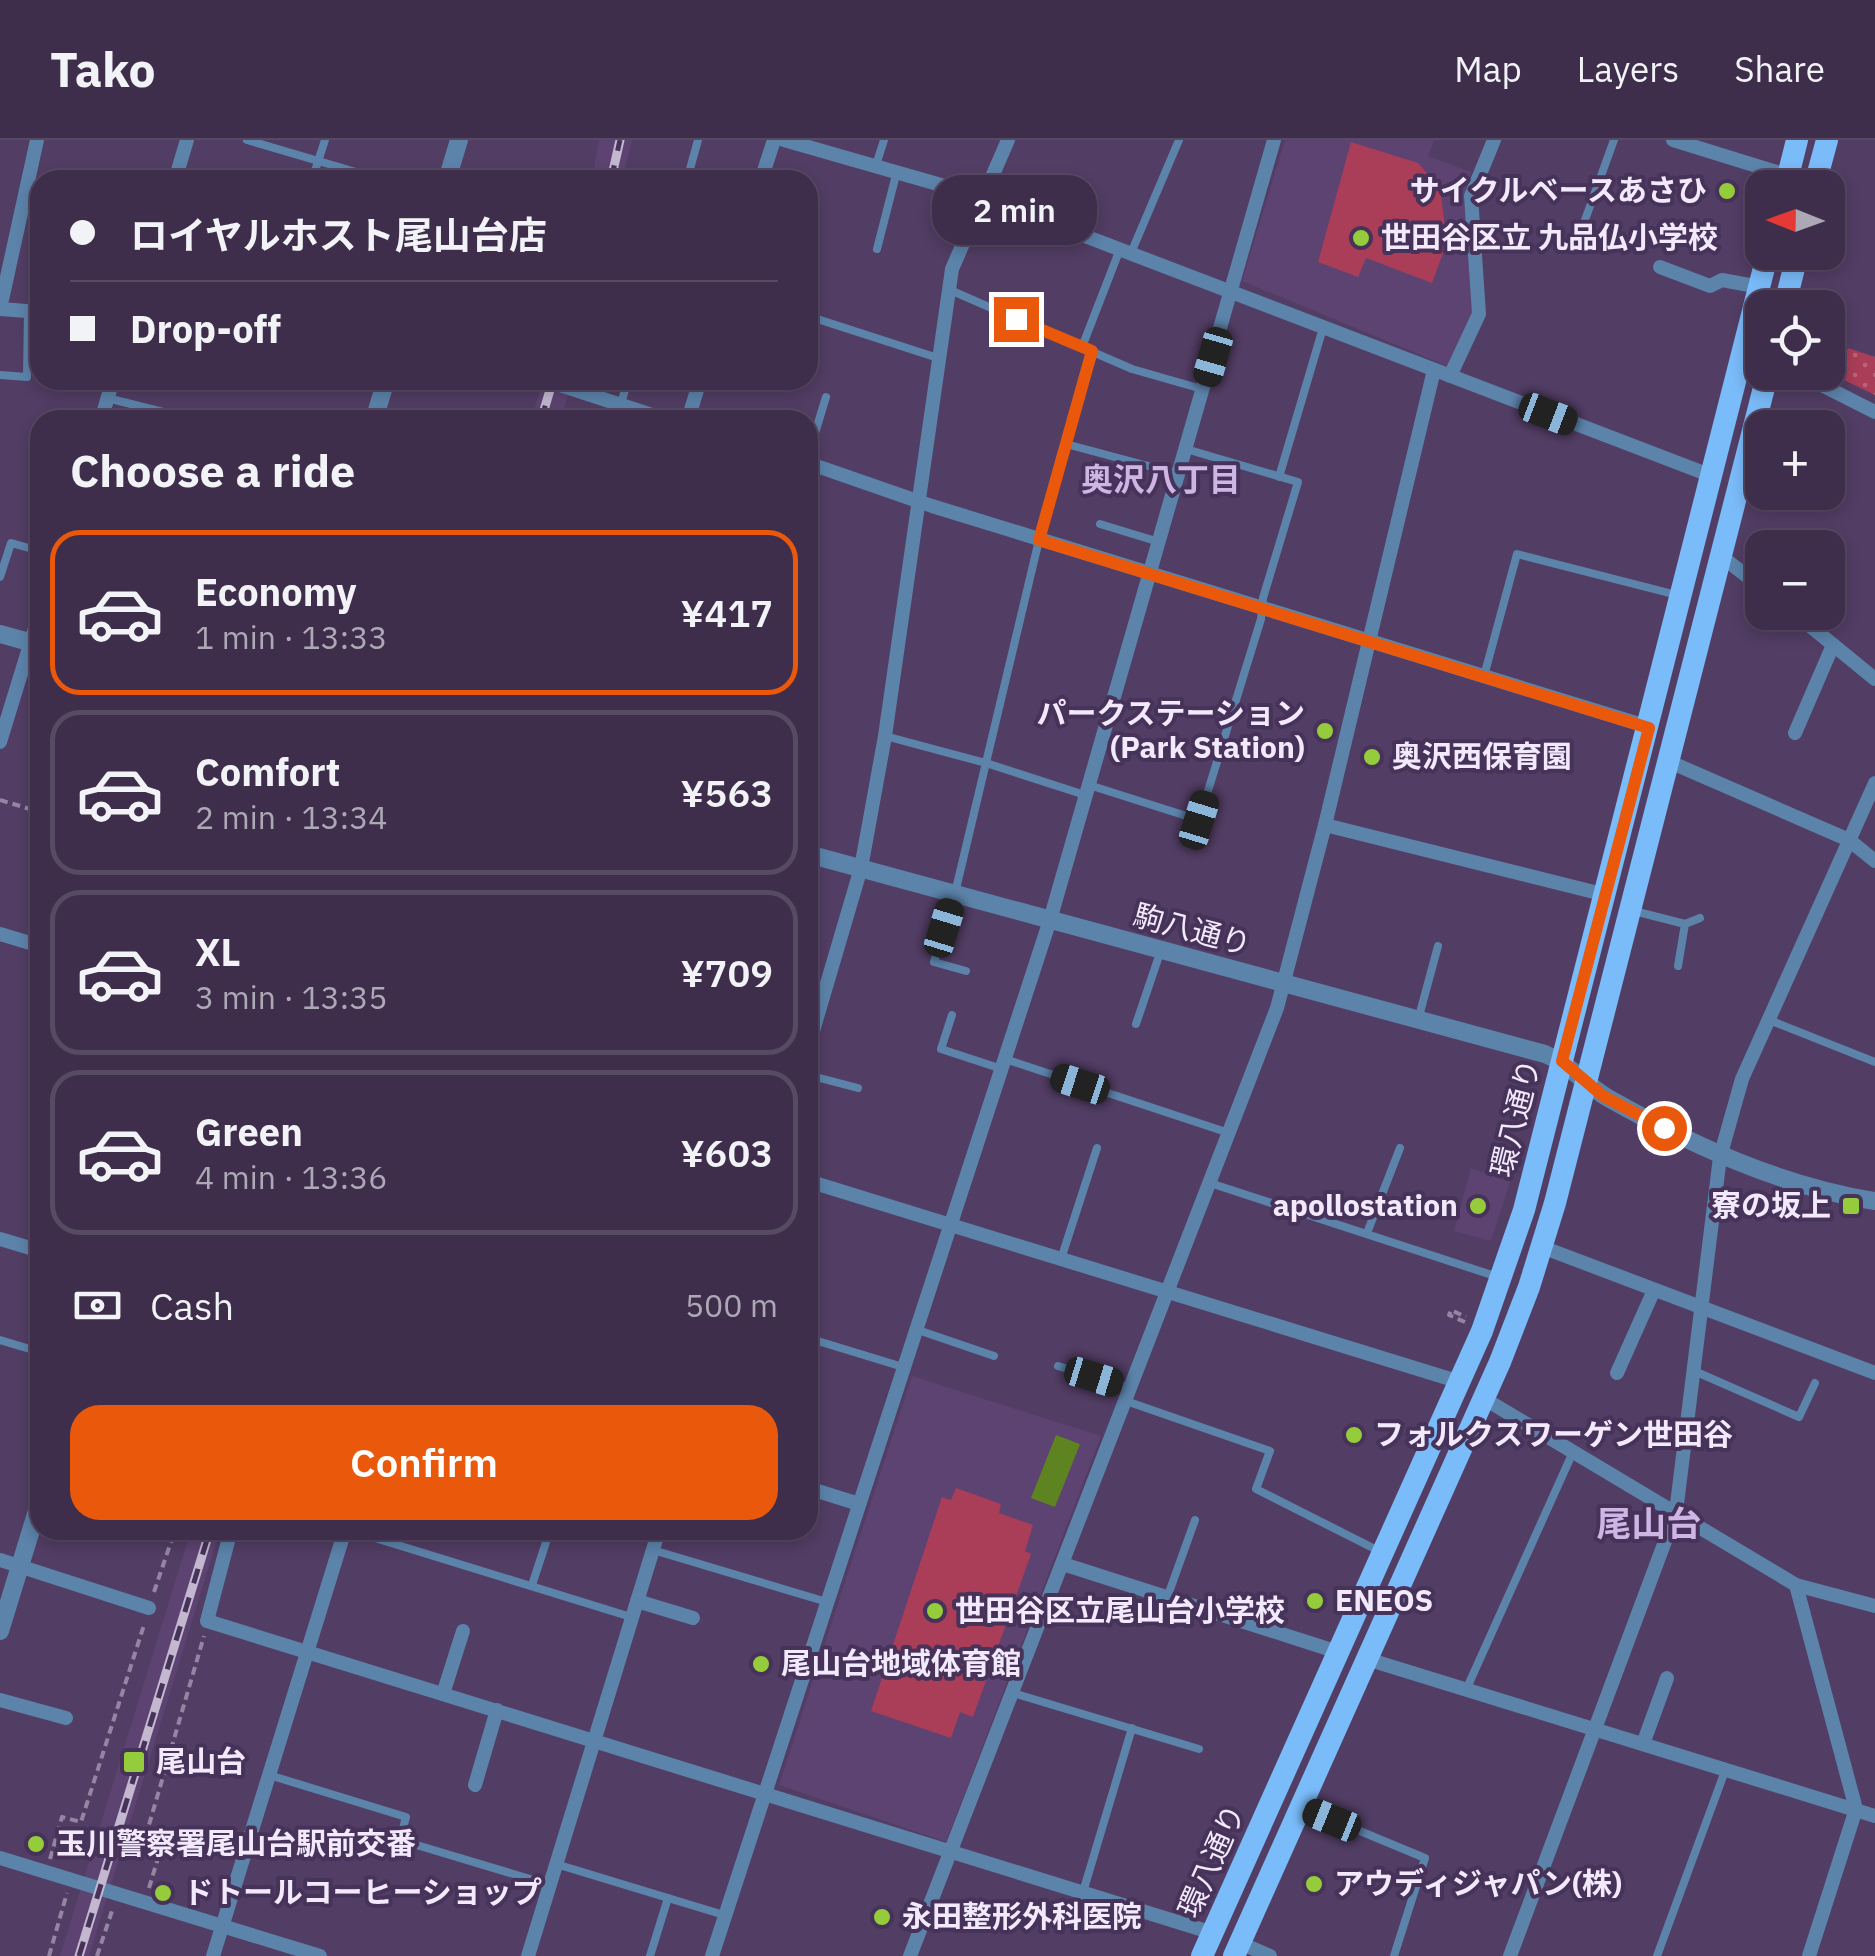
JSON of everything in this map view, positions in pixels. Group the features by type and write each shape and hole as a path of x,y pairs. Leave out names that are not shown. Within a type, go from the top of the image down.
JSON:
{"main road":[{"path":"1789,170 1797,140"},
{"path":"1819,170 1827,140"},
{"name":"環八通り","path":"1202,1956 1460,1382 1502,1279 1606,895 1764,270"},
{"name":"環八通り","path":"1237,1950 1484,1398 1542,1247 1763,390"}],"street":[{"path":"30,170 37,140"},
{"path":"178,170 187,140"},
{"path":"450,170 459,140"},
{"path":"764,170 774,140"},
{"path":"784,140 983,197 1712,476"},
{"path":"818,1003 862,868 885,736 952,269 1008,140"},
{"path":"712,1956 1050,920 1274,140"},
{"path":"1450,376 1478,314 1470,196 1494,140"},
{"path":"1673,140 1754,170"},
{"path":"30,172 0,309 30,311"},
{"path":"1660,268 1710,286 1722,280 1760,287"},
{"path":"910,1956 1284,984 1434,370"},
{"path":"104,410 110,390"},
{"path":"567,390 611,410"},
{"path":"1832,390 1875,412"},
{"path":"818,464 1039,540 1649,728"},
{"path":"1721,556 1745,575"},
{"path":"1814,630 1875,679"},
{"path":"0,634 30,643"},
{"path":"1795,733 1833,645"},
{"path":"0,742 30,658"},
{"path":"1670,762 1849,840 1875,861"},
{"path":"1510,1956 1676,1512 1720,1157 1742,1078 1875,782"},
{"path":"1325,825 1606,895"},
{"name":"駒八通り","path":"818,857 1562,1061"},
{"path":"0,934 30,943"},
{"path":"1562,1061 1603,1096 1692,1148 1843,1196 1875,1201"},
{"path":"818,1185 1460,1382"},
{"path":"0,1239 30,1248"},
{"path":"1542,1247 1875,1373"},
{"path":"1617,1372 1654,1290"},
{"path":"1484,1398 1796,1585 1875,1606"},
{"path":"818,1491 859,1504"},
{"path":"0,1632 30,1534"},
{"path":"228,1540 207,1622 1212,1933"},
{"path":"212,1956 344,1540"},
{"path":"528,1956 656,1540"},
{"path":"0,1560 149,1608"},
{"path":"1063,1564 1338,1652"},
{"path":"1796,1585 1856,1809 1809,1956"},
{"path":"636,1601 693,1618"},
{"path":"444,1694 463,1631"},
{"path":"1366,1659 1875,1816"},
{"path":"1643,1744 1667,1678"},
{"path":"0,1700 66,1718"},
{"path":"474,1786 497,1710"},
{"path":"0,1858 320,1956"},
{"path":"1237,1950 1270,1956"}],"lane":[{"path":"246,140 349,170"},
{"path":"315,170 325,140"},
{"path":"690,170 698,140"},
{"path":"876,165 884,140"},
{"path":"1082,347 1179,140"},
{"path":"1577,242 1614,140"},
{"path":"876,249 898,171"},
{"path":"950,290 1132,369 1204,390"},
{"path":"818,319 940,359"},
{"path":"1279,477 1323,326"},
{"path":"0,375 27,376 30,348"},
{"path":"966,971 934,962 955,893 1039,540 1092,351"},
{"path":"818,425 826,397"},
{"path":"108,398 155,410"},
{"path":"1066,444 1179,474"},
{"path":"885,736 1199,820 1262,619 1298,482 1186,449"},
{"path":"1100,524 1159,542"},
{"path":"0,577 11,543 30,548"},
{"path":"1484,676 1517,554 1682,596"},
{"path":"1632,910 1685,924 1700,918"},
{"path":"1678,966 1685,924"},
{"path":"1418,1020 1438,946"},
{"path":"1136,1024 1161,950"},
{"path":"952,1015 941,1048 1229,1133"},
{"path":"1768,1020 1875,1062"},
{"path":"818,1078 858,1088"},
{"path":"1061,1259 1096,1148"},
{"path":"1367,1233 1400,1148"},
{"path":"1210,1183 1502,1279"},
{"path":"916,1329 994,1356"},
{"path":"0,1340 30,1349"},
{"path":"818,1341 903,1367"},
{"path":"1058,1366 1270,1450 1256,1489 1383,1553"},
{"path":"1692,1370 1800,1416 1815,1383"},
{"path":"1466,1690 1574,1451"},
{"path":"1168,1598 1195,1520"},
{"path":"381,1540 632,1617"},
{"path":"532,1585 547,1540"},
{"path":"653,1550 827,1602"},
{"path":"1012,1693 1199,1749"},
{"path":"1082,1892 1132,1728"},
{"path":"1657,1956 1725,1770"},
{"path":"269,1775 406,1817 400,1840 550,1886"},
{"path":"1301,1807 1425,1858 1394,1956"},
{"path":"556,1864 725,1916"},
{"path":"650,1956 668,1898"}],"path":[{"path":"0,800 30,809"},
{"path":"1458,1319 1448,1315 1450,1310 1466,1317"},
{"path":"48,1862 62,1817 81,1822 172,1540"},
{"path":"148,1893 162,1848 144,1842 207,1622"},
{"path":"49,1956 67,1892"},
{"path":"97,1956 114,1906"}],"shaded area":[{"path":"599,140 632,140 624,170 594,170"},
{"name":"世田谷区立 九品仏小学校","path":"1285,140 1434,140 1428,156 1471,172 1464,195 1472,314 1447,366 1242,281"},
{"path":"1351,142 1418,163 1440,188 1447,242 1432,283 1366,258 1358,277 1318,262"},
{"path":"1848,348 1875,357 1875,395 1845,380"},
{"path":"540,390 569,390 564,410 534,410"},
{"path":"1471,1168 1510,1182 1491,1241 1454,1231"},
{"name":"世田谷区立尾山台小学校","path":"912,1376 1101,1436 946,1842 779,1785"},
{"path":"1056,1435 1080,1444 1055,1507 1031,1498"},
{"path":"956,1488 1001,1504 999,1513 1033,1525 1025,1551 1031,1554 973,1717 960,1712 951,1738 871,1711 942,1497 951,1500"},
{"path":"188,1540 217,1540 89,1956 60,1956"}],"railway":[{"path":"613,170 620,140"},
{"path":"544,410 550,390"},
{"path":"79,1956 207,1540"}],"place":[{"name":"サイクルベースあさひ","path":"1727,191"},
{"name":"世田谷区立 九品仏小学校","path":"1361,238"},
{"name":"パークステーション (Park Station)","path":"1325,731"},
{"name":"奥沢西保育園","path":"1372,757"},
{"name":"apollostation","path":"1478,1206"},
{"name":"寮の坂上","path":"1851,1206"},
{"name":"フォルクスワーゲン世田谷","path":"1354,1435"},
{"name":"ENEOS","path":"1315,1601"},
{"name":"世田谷区立尾山台小学校","path":"935,1611"},
{"name":"尾山台地域体育館","path":"761,1664"},
{"name":"尾山台","path":"134,1762"},
{"name":"玉川警察署尾山台駅前交番","path":"36,1844"},
{"name":"アウディジャパン(株)","path":"1314,1884"},
{"name":"ドトールコーヒーショップ","path":"163,1893"},
{"name":"永田整形外科医院","path":"882,1917"}],"district":[{"name":"奥沢八丁目","path":"1161,480"},
{"name":"尾山台","path":"1649,1524"}],"route":[{"path":"1016,319 1092,351 1039,540 1649,728 1562,1061 1603,1096 1664,1128"}]}
